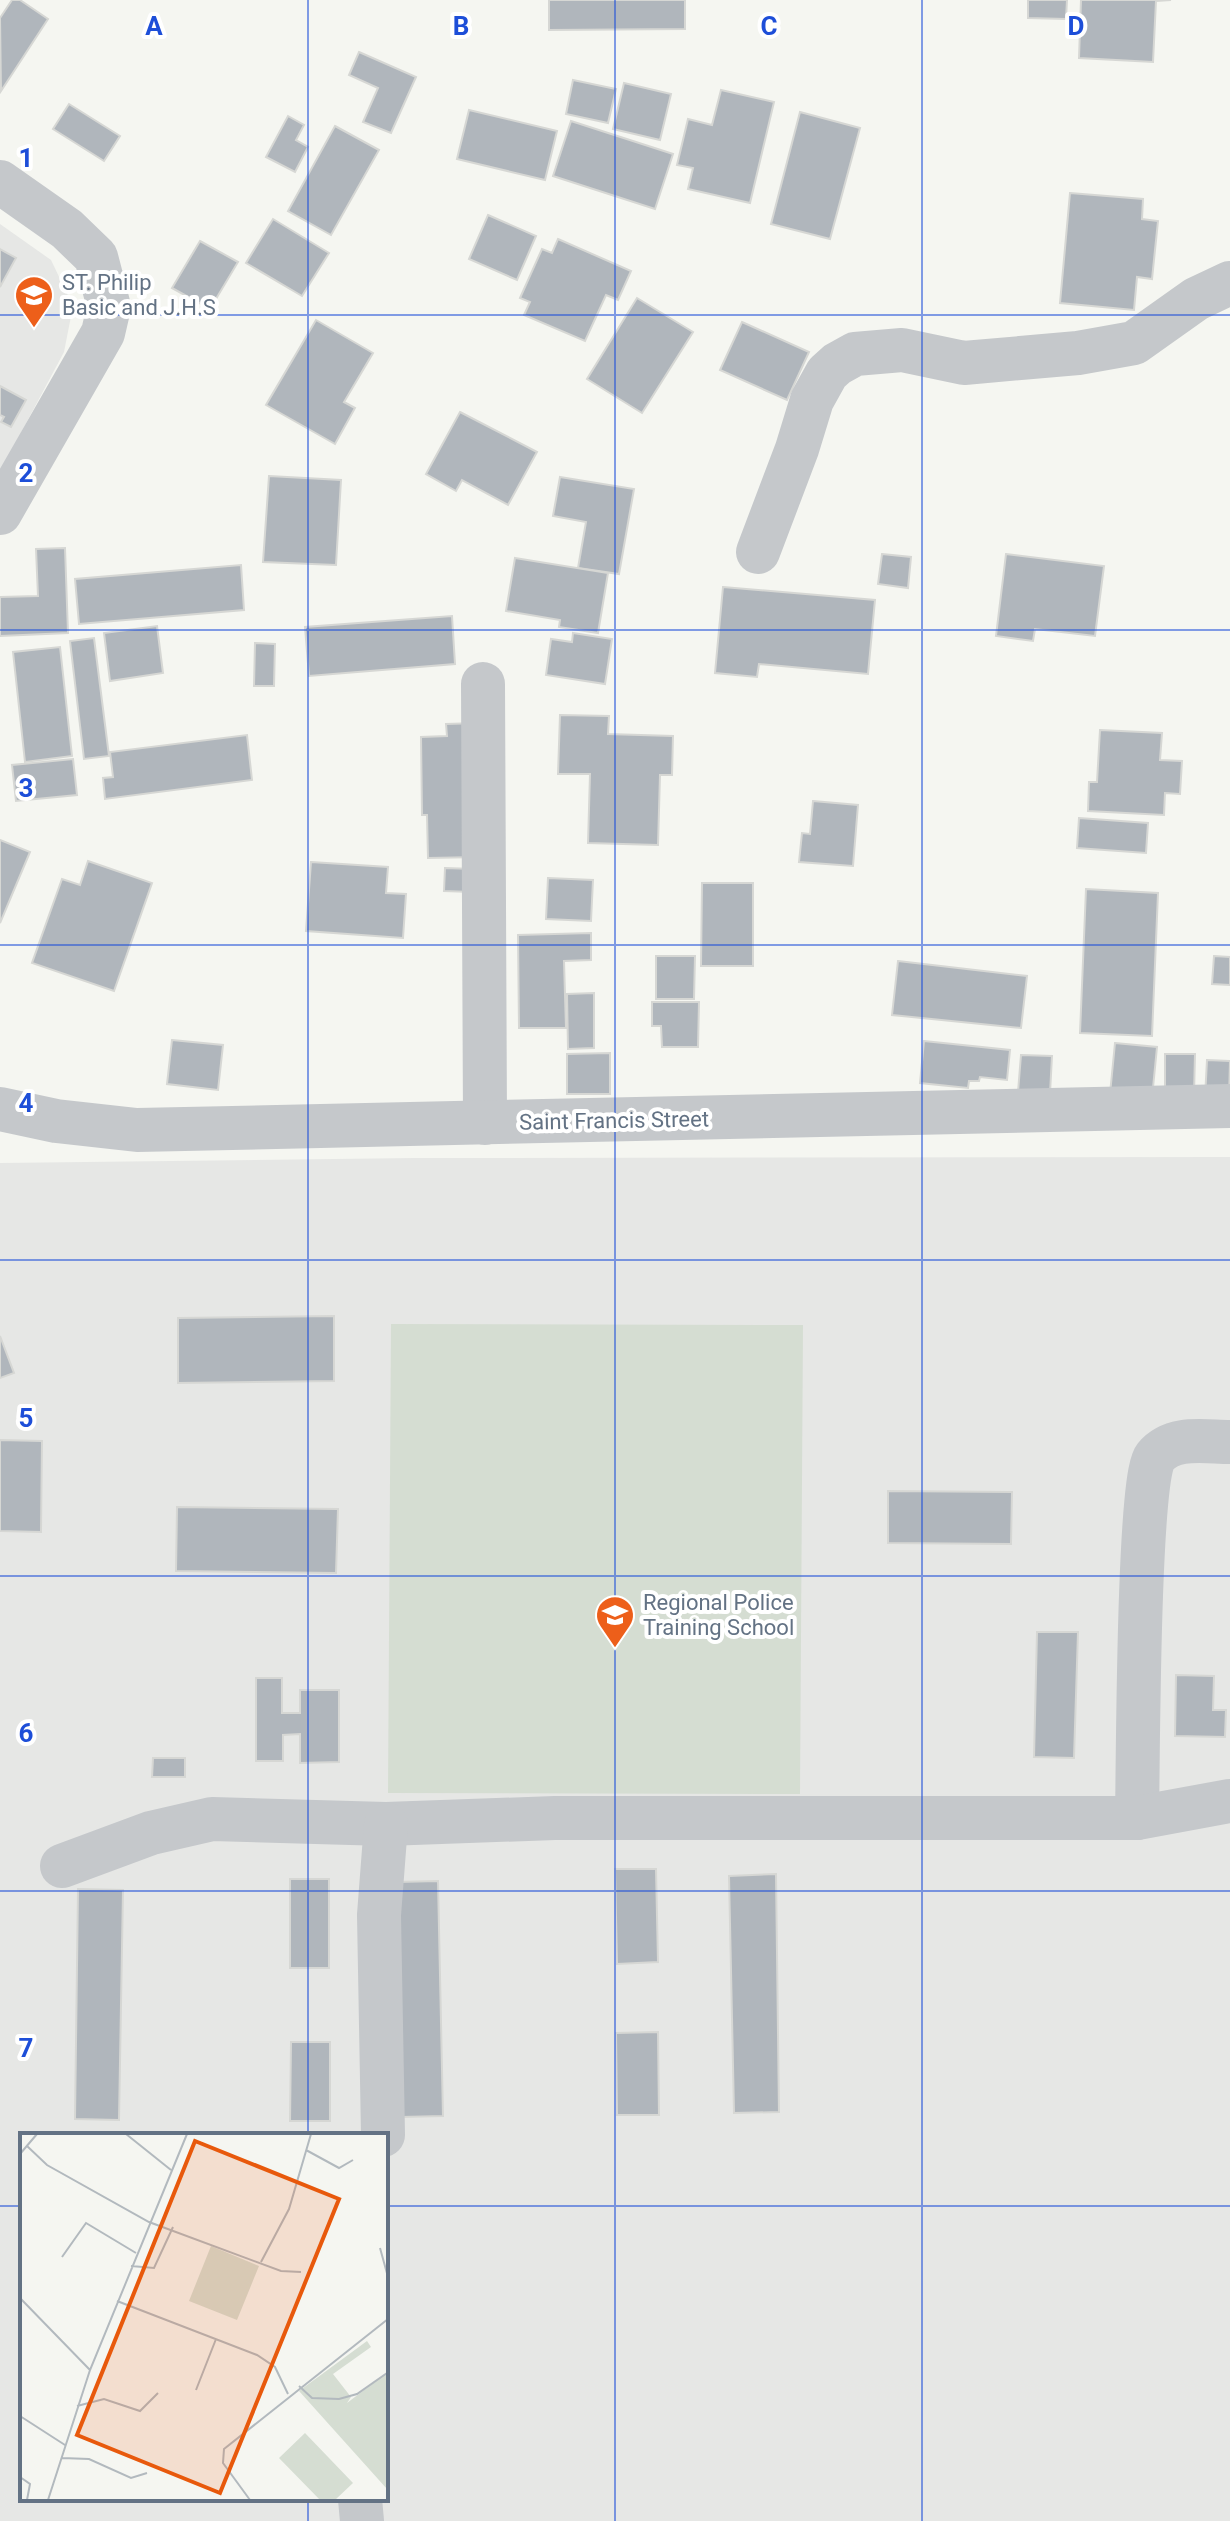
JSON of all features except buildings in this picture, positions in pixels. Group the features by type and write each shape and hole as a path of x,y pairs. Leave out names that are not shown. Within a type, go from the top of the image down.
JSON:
{"street":[{"path":"0,182 67,229 96,257 109,307 103,333 0,513"},
{"path":"758,552 812,400 827,373 837,364 855,354 902,350 964,363 1078,353 1134,343 1196,299 1230,283"},
{"path":"483,684 485,1123"},
{"name":"Saint Francis Street","path":"0,1109 56,1121 137,1130 1230,1106"},
{"path":"1137,1818 1145,1515 1152,1459 1166,1447 1183,1442 1230,1442"},
{"path":"62,1866 151,1833 212,1819 386,1824 555,1818 1137,1818 1230,1801"},
{"path":"383,2133 379,1915 386,1824"},
{"path":"360,2501 362,2521"}],"shaded area":[{"name":"ST. Philip Basic and J.H.S","path":"0,224 51,260 73,306 64,352 0,472"},
{"name":"Regional Police Training School","path":"1230,1157 1230,2521 0,2521 0,1163 414,1158"},
{"path":"391,1324 803,1325 800,1794 388,1793"}],"place":[{"name":"ST. Philip Basic and J.H.S","path":"34,329"},
{"name":"Regional Police Training School","path":"615,1649"}]}
